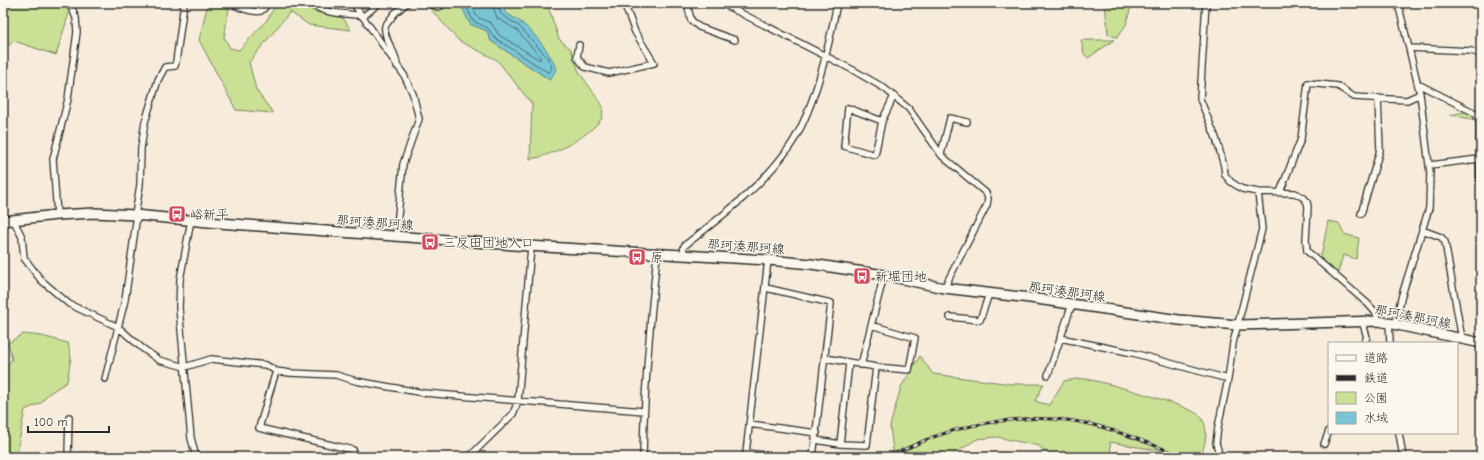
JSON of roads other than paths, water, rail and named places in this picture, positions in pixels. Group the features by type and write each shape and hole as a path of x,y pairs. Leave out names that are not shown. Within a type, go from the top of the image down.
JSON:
{"main road":[{"name":"那珂湊那珂線","path":"3,221 57,215 96,213 136,215 531,247 768,260 811,264 944,288 1072,304 1178,320 1238,325 1379,321 1481,343"}],"street":[{"path":"57,215 53,159 67,105 77,32 76,18 70,3"},
{"path":"105,379 125,300 140,185 141,148 144,122 158,80 165,67 175,66 184,3"},
{"path":"235,3 235,5 239,7 259,11 263,10 267,3"},
{"path":"310,3 324,11 364,16 379,3"},
{"path":"353,3 364,16 404,75 413,94 419,119 403,164 396,236"},
{"path":"397,66 397,59 385,37 385,26 394,13 407,3"},
{"path":"427,3 438,7 441,6 440,3"},
{"path":"579,45 577,57 585,68 609,72 654,63 635,32 625,4 634,3"},
{"path":"687,3 691,20 699,27 735,40"},
{"path":"721,3 826,56 872,81 894,96 911,112 940,154 986,193 988,198 987,205 944,288"},
{"path":"683,256 684,246 742,198 769,172 789,148 801,126 826,56 837,3"},
{"path":"1206,3 1201,61 1200,99 1216,138 1225,175 1236,186 1258,192 1295,193 1307,202 1307,251 1368,304 1376,313 1379,321"},
{"path":"1390,342 1392,323 1429,208 1430,165 1420,94 1398,3"},
{"path":"1410,48 1471,51 1481,54"},
{"path":"1280,192 1301,139 1308,83 1338,86 1354,97 1407,100 1420,94"},
{"path":"1418,84 1475,113 1480,120 1480,179"},
{"path":"882,120 848,108 844,146 875,155 882,120 894,96"},
{"path":"1362,214 1380,150 1378,98"},
{"path":"940,154 950,118 967,122"},
{"path":"1430,165 1479,159"},
{"path":"1220,457 1216,443 1233,343 1262,229 1258,192"},
{"path":"13,219 22,236 24,258 41,280 69,304 118,327 142,348 159,360 185,367 211,359 266,366 276,371 298,374 336,374 356,381 424,393 644,411"},
{"path":"192,220 180,280 180,308 191,438 196,457"},
{"path":"1422,230 1441,236 1445,242 1462,339"},
{"path":"469,457 513,414 518,401 531,247"},
{"path":"643,457 648,335 657,255"},
{"path":"768,260 746,454 784,457"},
{"path":"861,365 884,276"},
{"path":"766,288 831,303 813,457"},
{"path":"950,317 980,320 989,294"},
{"path":"1048,375 1072,304"},
{"path":"1362,321 1367,337 1364,342"},
{"path":"825,358 861,365 909,370 915,338 871,325"},
{"path":"1060,338 1133,353 1228,379"},
{"path":"840,444 849,362"},
{"path":"816,440 840,444 867,445 876,367"},
{"path":"276,371 259,428 353,450 352,457"},
{"path":"68,457 69,416"},
{"path":"749,424 817,433"},
{"path":"1324,444 1328,433"},
{"path":"1399,434 1403,457"}],"water":[{"path":"460,3 501,3 507,14 528,28 550,56 557,68 550,80 491,41 487,31 470,24"}],"railway":[{"path":"888,457 933,437 953,431 994,422 1036,419 1057,419 1098,426 1131,436 1184,457"}],"place":[{"name":"峪新平","path":"177,214"},
{"name":"三反田団地入口","path":"430,242"},
{"name":"原","path":"637,257"},
{"name":"新堀団地","path":"862,276"}]}
